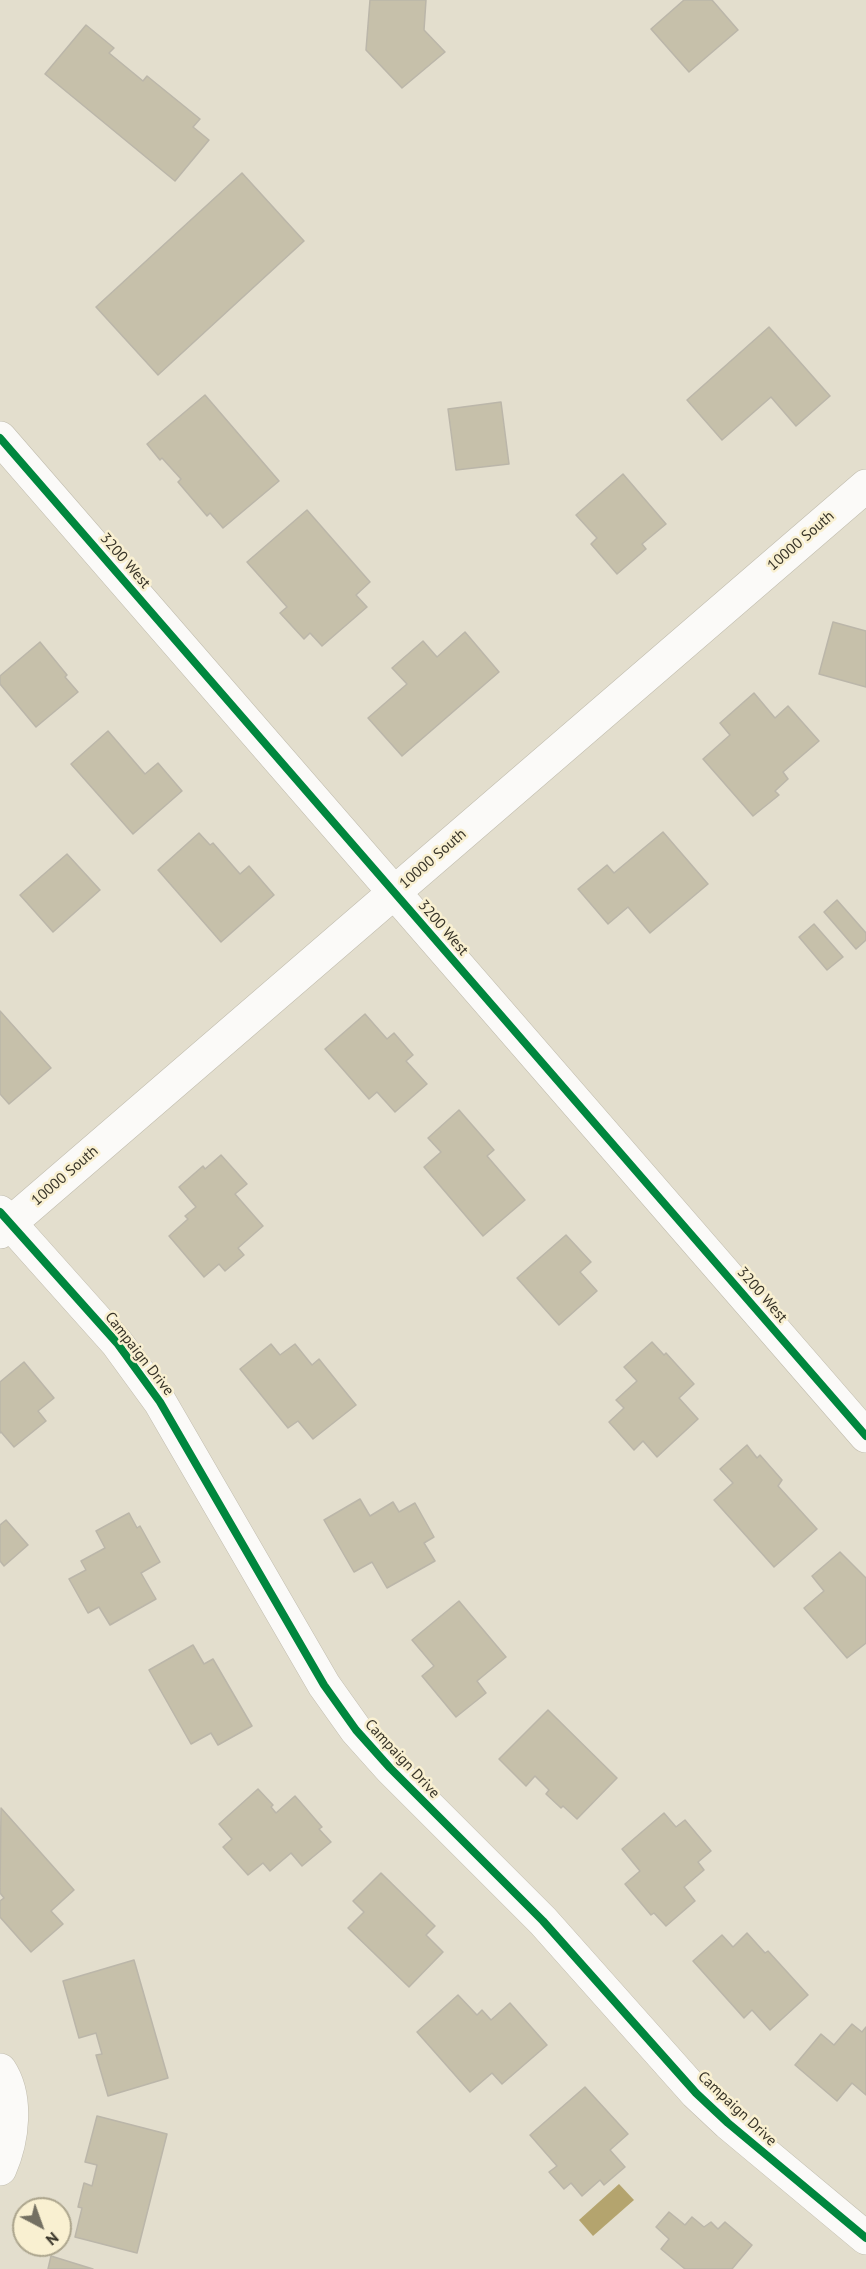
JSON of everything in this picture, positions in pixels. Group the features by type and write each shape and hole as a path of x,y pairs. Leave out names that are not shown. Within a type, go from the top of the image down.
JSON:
{"street":[{"name":"3200 West","path":"0,438 866,1436"},
{"name":"10000 South","path":"3,1223 394,892 866,486"},
{"name":"Campaign Drive","path":"3,1223 117,1343 160,1402 324,1685 356,1730 390,1768 543,1921 696,2093 728,2123 866,2238"},
{"path":"0,2070 5,2078 12,2117 6,2156 0,2169"}],"shaded area":[{"path":"619,2184 634,2200 593,2236 579,2220"}],"building":[{"path":"370,0 426,0 424,30 445,52 402,88 366,50"},
{"path":"684,0 712,0 738,30 689,72 651,29"},
{"path":"86,25 114,48 109,53 143,81 147,76 200,119 193,127 209,140 175,181 45,74"},
{"path":"242,173 304,241 158,375 96,307"},
{"path":"769,327 830,396 796,426 771,397 722,440 687,400"},
{"path":"205,395 279,481 223,528 210,513 207,516 178,482 181,479 162,458 160,460 147,444"},
{"path":"501,402 509,464 456,470 448,409"},
{"path":"623,474 666,524 642,544 646,549 617,574 591,544 597,538 576,515"},
{"path":"307,510 370,582 356,595 367,607 322,646 310,633 304,639 280,613 287,607 247,562"},
{"path":"833,622 866,631 866,687 819,674"},
{"path":"465,632 499,672 402,756 368,718 407,684 392,668 423,641 437,657"},
{"path":"40,642 78,692 36,727 0,684 0,676"},
{"path":"754,693 775,718 788,706 819,741 783,772 788,779 775,791 779,795 753,816 703,759 730,735 720,723"},
{"path":"108,731 145,774 158,763 182,791 133,834 71,764"},
{"path":"663,832 708,884 650,933 628,907 608,924 578,889 607,865 614,873"},
{"path":"199,833 210,845 213,843 240,874 249,866 274,895 221,942 158,870"},
{"path":"67,854 100,890 53,932 20,895"},
{"path":"837,900 866,933 866,940 856,949 824,912"},
{"path":"814,924 843,957 827,970 799,937"},
{"path":"0,1011 51,1068 9,1104 0,1094"},
{"path":"365,1014 387,1039 394,1033 413,1055 406,1061 427,1084 395,1112 377,1092 369,1099 325,1049"},
{"path":"459,1110 494,1150 487,1156 525,1200 483,1236 424,1167 441,1152 428,1138"},
{"path":"221,1155 247,1184 235,1194 263,1226 238,1248 244,1255 225,1271 219,1264 204,1277 169,1236 188,1219 185,1216 196,1207 179,1187 203,1166 205,1169"},
{"path":"566,1235 591,1262 580,1272 597,1291 559,1325 517,1278"},
{"path":"652,1342 664,1355 666,1353 694,1384 679,1398 698,1419 657,1457 643,1441 634,1450 609,1422 624,1408 616,1400 637,1381 624,1367"},
{"path":"271,1344 280,1355 295,1344 312,1365 319,1359 356,1405 313,1439 298,1421 288,1428 240,1369"},
{"path":"24,1362 54,1398 38,1411 46,1421 14,1447 0,1433 0,1382"},
{"path":"747,1445 757,1458 760,1455 782,1480 778,1486 817,1529 774,1567 714,1500 733,1483 720,1469"},
{"path":"360,1499 370,1516 393,1502 399,1512 415,1503 434,1537 424,1543 435,1561 387,1588 372,1562 354,1572 324,1520"},
{"path":"129,1513 137,1528 140,1526 160,1562 141,1573 156,1599 110,1625 99,1607 88,1613 69,1579 86,1570 81,1561 105,1548 96,1531"},
{"path":"6,1520 28,1545 4,1566 0,1561 0,1525"},
{"path":"840,1552 866,1578 866,1643 847,1658 804,1608 824,1591 812,1576"},
{"path":"459,1601 506,1657 477,1681 486,1693 456,1717 422,1676 434,1666 412,1640"},
{"path":"193,1645 204,1664 213,1659 252,1726 218,1745 211,1733 191,1744 149,1670"},
{"path":"548,1710 617,1778 577,1819 546,1794 549,1790 535,1776 526,1786 499,1759"},
{"path":"258,1789 273,1805 271,1807 276,1813 295,1796 322,1827 319,1829 331,1842 302,1866 291,1853 270,1871 263,1863 248,1875 223,1847 232,1839 219,1824"},
{"path":"1,1808 74,1890 51,1911 63,1924 31,1952 0,1917 0,1901 4,1898 0,1893"},
{"path":"664,1813 676,1827 685,1820 711,1851 698,1862 704,1870 684,1887 695,1901 666,1926 654,1913 651,1915 625,1884 640,1871 622,1849"},
{"path":"381,1873 435,1926 426,1935 443,1952 409,1987 348,1928 364,1912 353,1901"},
{"path":"747,1933 765,1953 768,1951 808,1995 770,2030 752,2010 744,2018 693,1961 722,1935 733,1947"},
{"path":"134,1960 168,2078 108,2096 96,2055 102,2054 96,2033 79,2038 63,1981"},
{"path":"458,1995 477,2015 482,2010 491,2020 510,2003 547,2045 502,2084 492,2073 470,2092 417,2032"},
{"path":"852,2024 862,2032 866,2027 866,2095 852,2083 837,2101 795,2065 821,2034 834,2045"},
{"path":"585,2087 628,2134 610,2150 625,2167 604,2185 600,2180 582,2196 571,2183 564,2189 549,2172 557,2166 530,2135"},
{"path":"97,2116 167,2134 137,2253 75,2237 82,2208 78,2207 84,2183 92,2186 97,2165 85,2162"},
{"path":"669,2212 685,2225 692,2217 704,2227 711,2222 718,2229 725,2222 752,2245 732,2269 685,2269 661,2249 669,2239 656,2227"},
{"path":"51,2257 54,2257 93,2269 48,2269"}],"cycle path":[{"path":"0,438 866,1436"},
{"path":"0,1212 117,1343 160,1402 324,1685 356,1730 390,1768 543,1921 696,2093 728,2123 866,2238"}]}
